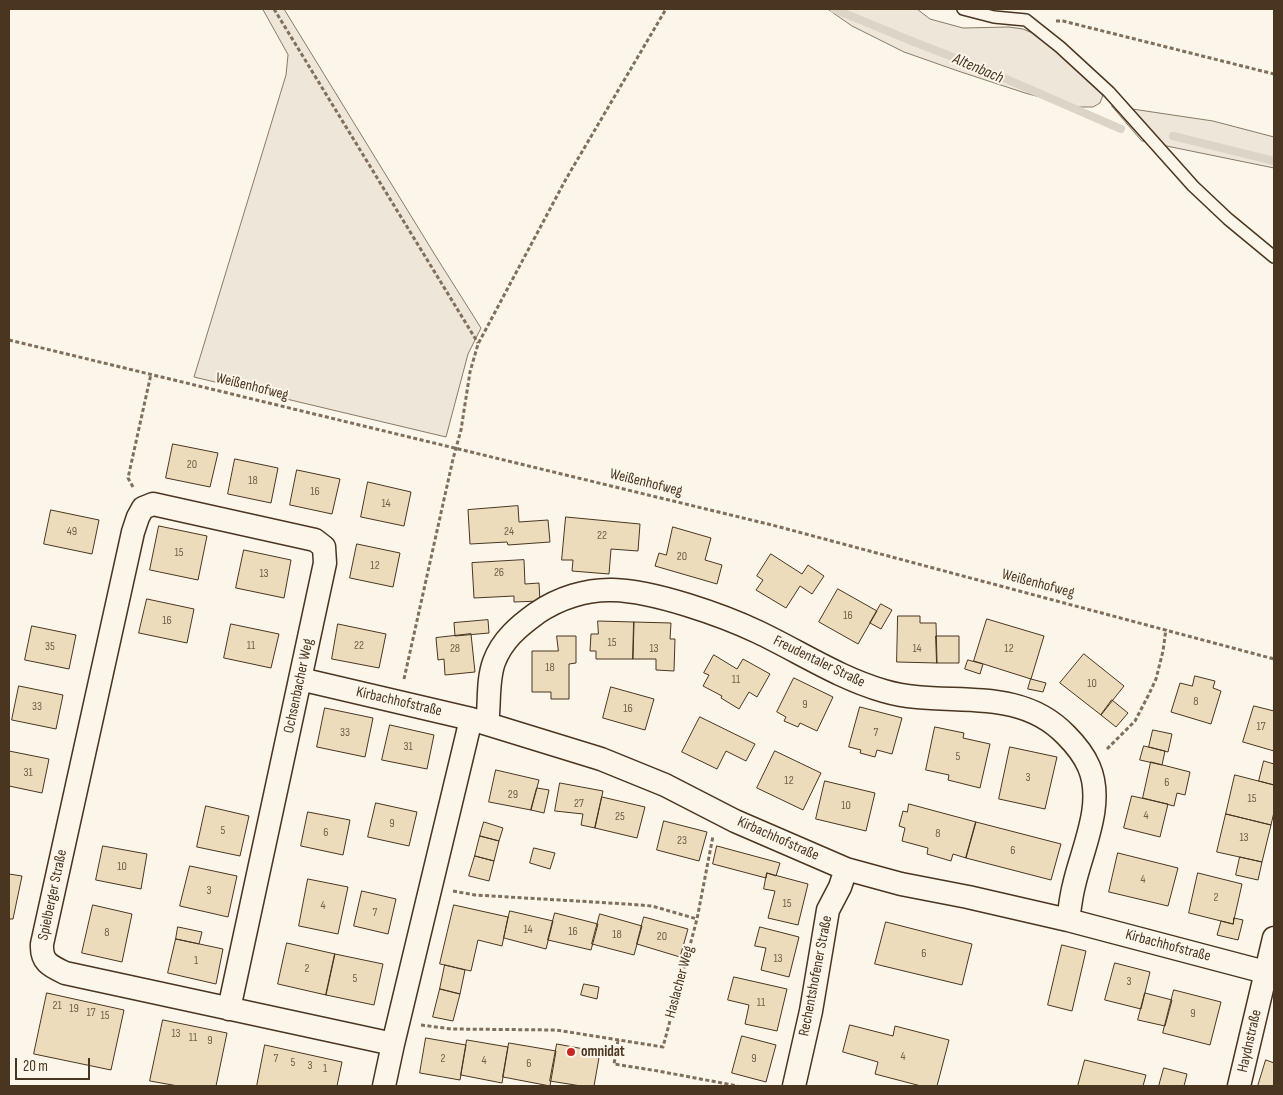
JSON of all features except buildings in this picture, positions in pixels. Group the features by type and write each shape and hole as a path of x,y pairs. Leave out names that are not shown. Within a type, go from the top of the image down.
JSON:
{"street":[{"name":"Ochsenbacher Weg","path":"143,508 153,504 166,506 315,540 324,547 325,562 229,1009"},
{"name":"Spielberger Straße","path":"143,508 133,532 42,950 43,959 50,966 65,973 393,1044"},
{"name":"Freudentaler Straße","path":"479,721 490,706 489,685 493,663 501,646 519,626 543,609 568,597 589,592 614,590 650,596 700,610 756,631 860,684 888,692 914,696 990,701 1016,706 1041,715 1060,729 1076,745 1090,768 1094,795 1092,823 1074,884 1068,920"},
{"name":"Kirbachhofstraße","path":"300,679 479,721 602,759 665,785 719,811 735,821 846,869 900,884 968,897 1068,920 1266,972"},
{"path":"384,1086 419,941 430,886 479,721"},
{"name":"Rechentshofener Straße","path":"794,1086 811,1011 828,910 840,887 846,869"},
{"name":"Haydnstraße","path":"1239,1086 1274,938"}],"lane":[{"path":"963,9 994,17 1026,20 1060,47 1109,92 1193,186 1228,219 1274,257"}],"path":[{"path":"274,9 478,344"},
{"path":"404,681 456,449 470,372 478,344 566,178 666,9"},
{"path":"1026,20 1063,21 1274,74"},
{"name":"Weißenhofweg","path":"9,340 772,525 1274,659"},
{"path":"143,508 128,478 151,374"},
{"path":"1090,768 1135,721 1156,679 1166,629"},
{"path":"430,886 475,895 652,906 697,919 719,811"},
{"name":"Haslacher Weg","path":"398,1022 452,1029 556,1030 663,1047 697,919"},
{"path":"618,1040 614,1064 658,1070 738,1086"}],"shaded area":[{"path":"263,9 284,9 481,328 468,354 446,437 194,377 286,75 288,55"},
{"path":"828,9 917,9 930,19 963,28 1009,27 1023,29 1044,38 1098,88 1103,95 1100,103 1093,107 1077,107 1025,93 904,52 852,26"},
{"path":"1112,106 1213,121 1274,137 1274,168 1142,141"}],"waterway":[{"name":"Altenbach","path":"834,9 981,68 1121,129"},
{"name":"Altenbach","path":"1173,136 1274,161"}],"place":[{"name":"omnidat","path":"571,1052"}]}
